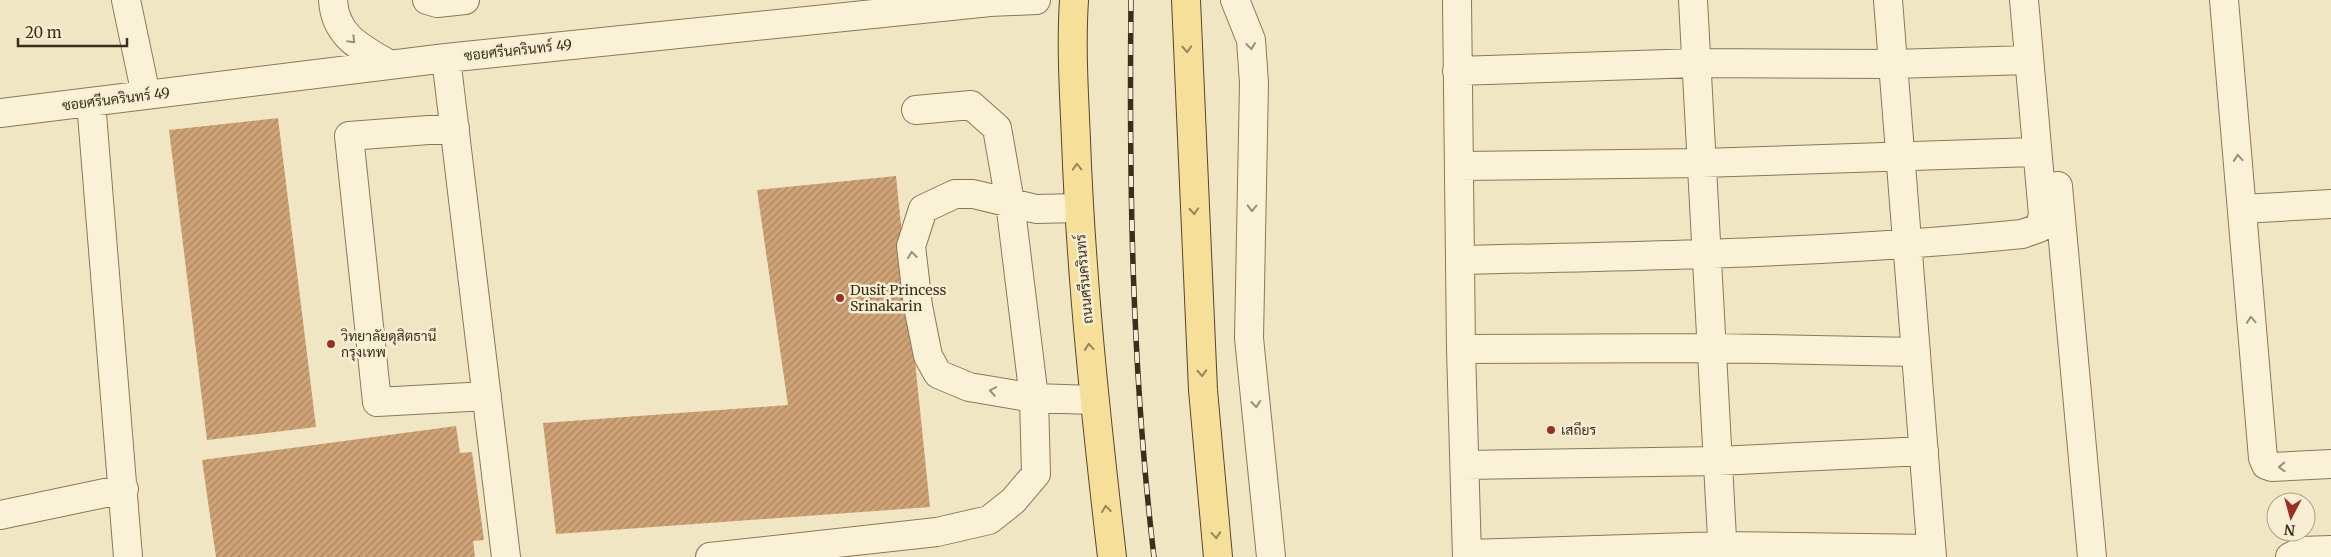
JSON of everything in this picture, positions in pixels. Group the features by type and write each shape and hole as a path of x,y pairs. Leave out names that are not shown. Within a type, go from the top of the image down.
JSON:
{"main road":[{"name":"ถนนศรีนครินทร์","path":"1074,0 1072,31 1078,208 1093,400 1112,557"},
{"path":"1186,0 1203,390 1218,557"}],"street":[{"path":"126,0 146,95"},
{"path":"333,0 334,15 352,42 390,64"},
{"path":"427,0 437,3 465,0"},
{"name":"ซอยศรีนครินทร์ 49","path":"0,113 390,64 990,2 1036,0"},
{"path":"1235,0 1251,40 1254,82 1249,338 1271,557"},
{"path":"1456,0 1461,349 1467,555 1722,552 1932,553 1888,0"},
{"path":"1693,0 1722,552"},
{"path":"1460,260 1706,255 1907,246 2022,234 2039,228 2043,215 2024,0"},
{"path":"2040,0 2092,557"},
{"path":"2224,0 2265,462 2272,467 2331,464"},
{"path":"446,58 506,557"},
{"path":"1457,71 1696,63 1893,64 2029,60"},
{"path":"91,102 124,489 128,557"},
{"path":"710,557 937,532 990,520 1013,501 1036,474 1034,398 1010,202 997,128 971,105 916,110"},
{"path":"455,128 349,136 376,402 487,396"},
{"path":"1459,166 1702,163 2037,152"},
{"path":"1078,208 1036,210 973,194 955,194 923,209 911,246 918,306 928,356 938,374 969,386 1034,398 1093,400"},
{"path":"2242,209 2331,204"},
{"path":"1461,349 1712,348 1916,352"},
{"path":"1465,465 1718,461 1924,451"},
{"path":"0,514 124,489"},
{"path":"2290,557 2301,551 2331,550"}],"building":[{"path":"278,118 316,427 207,440 169,130"},
{"name":"Dusit Princess Srinakarin","path":"896,176 930,507 556,534 543,423 788,405 757,190"},
{"path":"456,426 460,453 472,452 484,540 473,541 475,557 216,557 202,460"}],"railway":[{"path":"1131,0 1134,279 1141,418 1154,557"}],"place":[{"name":"Dusit Princess Srinakarin","path":"840,298"},
{"name":"วิทยาลัยดุสิตธานี กรุงเทพ","path":"331,344"},
{"name":"เสถียร","path":"1551,430"}]}
